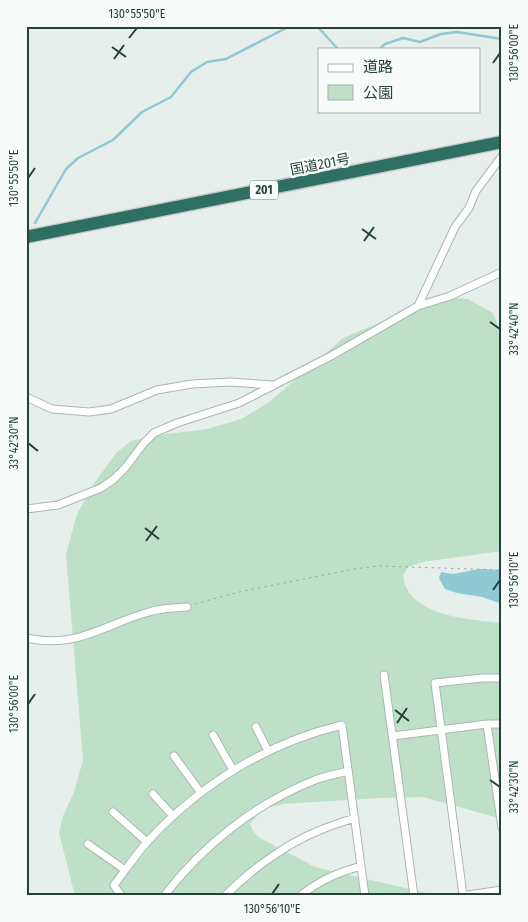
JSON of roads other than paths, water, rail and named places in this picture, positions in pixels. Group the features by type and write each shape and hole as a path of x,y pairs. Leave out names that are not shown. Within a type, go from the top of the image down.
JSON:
{"highway":[{"name":"国道201号","path":"26,237 502,142"}],"street":[{"path":"418,306 455,228 469,208 476,191 502,156"},
{"path":"26,509 58,505 101,488 125,468 144,443 154,434 178,423 239,403 331,356 418,306 450,296 502,272"},
{"path":"26,397 52,409 89,412 111,409 157,390 192,384 231,382 272,385"},
{"path":"26,638 53,641 82,638 150,612 187,607"},
{"path":"384,675 414,896"},
{"path":"502,678 435,683 462,896 502,890"},
{"path":"393,736 487,724 502,724"},
{"path":"487,724 502,828"},
{"path":"121,896 114,886 125,870 147,842 173,816 201,793 233,770 268,751 323,730 342,725 365,896"},
{"path":"256,727 268,751"},
{"path":"213,735 233,770"},
{"path":"174,756 201,793"},
{"path":"164,896 197,858 236,824 281,796 315,780 348,771"},
{"path":"153,794 173,816"},
{"path":"113,812 147,842"},
{"path":"225,896 236,885 282,850 316,832 355,818"},
{"path":"88,844 125,870"},
{"path":"300,896 336,873 361,866"}],"water":[{"path":"479,569 502,570 502,604 482,597 445,589 439,578 441,572 453,574"}],"waterway":[{"path":"35,223 66,169 78,158 113,140 142,112 171,97 191,72 207,62 226,59 290,26"},
{"path":"317,26 337,48"},
{"path":"381,48 385,44 403,38 420,42 441,34 457,32 502,39"}]}
